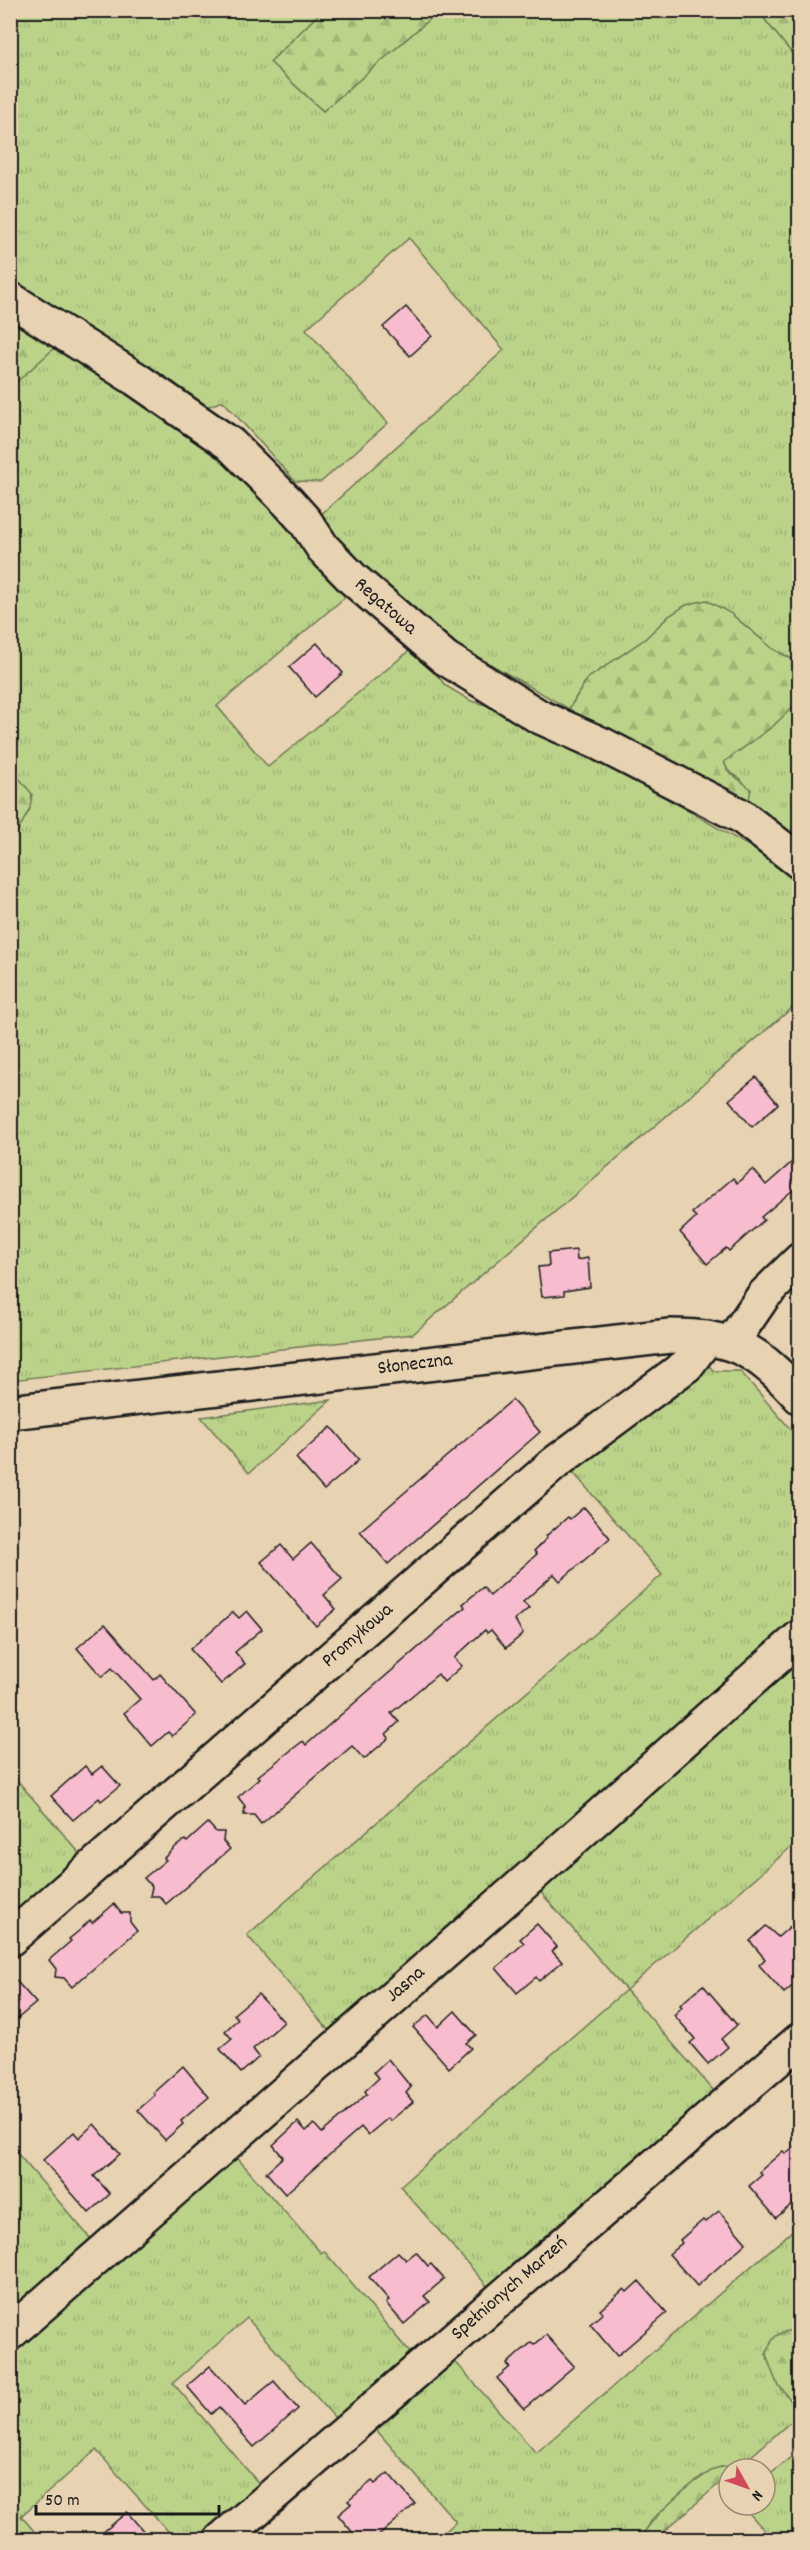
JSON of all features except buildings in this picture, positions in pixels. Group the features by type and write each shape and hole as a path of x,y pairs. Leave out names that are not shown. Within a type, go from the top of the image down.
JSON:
{"street":[{"name":"Regatowa","path":"10,299 136,379 230,444 288,502 305,521 323,548 353,579 445,658 538,716 601,744 741,816 800,862"},
{"path":"720,1340 800,1260"},
{"name":"Słoneczna","path":"10,1412 670,1336 720,1340 758,1357 800,1397"},
{"name":"Promykowa","path":"10,1939 555,1463 720,1340"},
{"name":"Jasna","path":"10,2332 800,1637"},
{"name":"Spełnionych Marzeń","path":"221,2540 800,2040"}],"green space":[{"path":"10,11 322,11 270,62 323,111 439,11 758,11 799,62 799,663 773,649 730,613 669,616 645,639 587,679 569,709 452,642 364,581 317,518 504,350 409,238 306,329 388,423 321,482 295,481 223,401 209,406 185,402 11,290"},
{"path":"322,11 439,11 323,111 270,62"},
{"path":"758,11 799,11 799,62"},
{"path":"11,316 60,343 11,387"},
{"path":"60,343 224,454 350,593 217,706 268,767 419,643 430,667 446,686 471,701 525,715 793,872 799,880 799,1002 413,1334 11,1380 10,844 30,809 18,777 11,784 10,387"},
{"path":"706,600 730,613 773,649 799,663 797,703 773,726 724,762 728,771 751,789 747,810 569,709 587,679 645,639 669,616 686,605"},
{"path":"799,699 799,853 747,810 741,779 728,771 724,762 773,726"},
{"path":"18,777 32,794 30,808 11,844 11,784"},
{"path":"707,1364 714,1371 740,1371 799,1439 799,1620 330,2032 247,1935 662,1575 572,1471"},
{"path":"331,1400 249,1473 201,1417"},
{"path":"799,1660 799,1840 626,1990 537,1888"},
{"path":"10,1772 82,1856 18,1910 11,1901"},
{"path":"626,1990 714,2091 488,2287 400,2186"},
{"path":"11,2146 91,2239 10,2309"},
{"path":"232,2152 321,2253 324,2251 411,2354 336,2419 247,2318 173,2383 260,2485 197,2539 175,2539 96,2450 21,2516 41,2539 11,2540 10,2345"},
{"path":"799,2225 799,2332 794,2330 776,2381 789,2398 795,2418 750,2457 717,2457 717,2469 653,2518 641,2539 437,2539 456,2522 373,2426 452,2358 536,2453"},
{"path":"794,2330 800,2332 799,2414 795,2418 791,2401 776,2381 766,2354 778,2334"},
{"path":"799,2450 799,2539 772,2539 753,2517 777,2517 777,2469"},
{"path":"717,2468 717,2485 655,2539 641,2539 653,2520 674,2499"}]}
